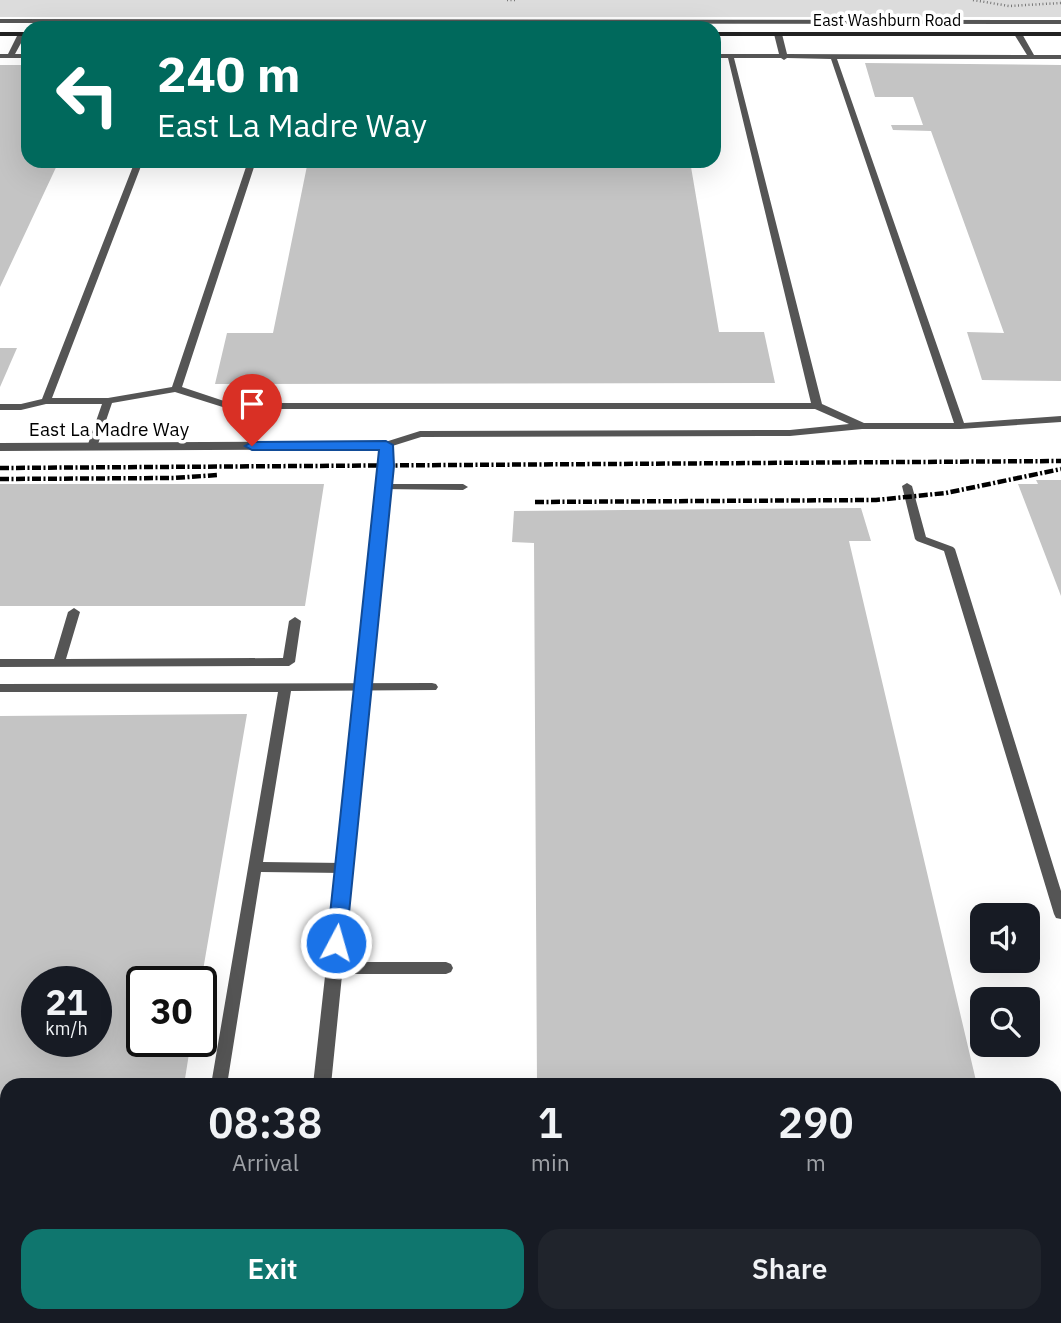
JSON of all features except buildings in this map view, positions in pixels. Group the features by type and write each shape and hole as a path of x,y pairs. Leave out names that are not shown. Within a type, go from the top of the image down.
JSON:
{"street":[{"path":"0,34 21,34"},
{"name":"East Washburn Road","path":"721,34 1061,34"},
{"path":"323,1078 384,487 386,445"},
{"name":"East La Madre Way","path":"0,447 386,445"}],"lane":[{"path":"0,21 21,21"},
{"path":"721,22 1061,22"},
{"path":"778,34 784,58"},
{"path":"1018,34 1032,57"},
{"path":"10,56 21,40"},
{"path":"0,56 21,56"},
{"path":"721,57 1061,57"},
{"path":"731,58 817,406"},
{"path":"834,59 960,426"},
{"path":"46,401 136,168"},
{"path":"176,388 250,168"},
{"path":"0,407 21,407 46,401 108,401 176,388 229,406 817,406 862,426"},
{"path":"92,447 108,401"},
{"path":"386,445 420,434 790,433 862,426 960,426 1061,419"},
{"path":"907,486 921,539 949,549 1061,915"},
{"path":"384,487 463,487"},
{"path":"59,663 74,612"},
{"path":"0,663 289,662 295,621"},
{"path":"0,688 432,687"},
{"path":"220,1078 285,688"},
{"path":"255,867 344,868"},
{"path":"334,968 446,968"}],"path":[{"path":"507,0 517,0"},
{"path":"972,0 1009,6 1061,3"}],"shaded area":[{"path":"0,0 1061,0 1061,17 0,17"}],"railway":[{"path":"0,468 1061,461"},
{"path":"535,502 876,500 946,493 1061,469"},
{"path":"0,479 174,478 217,475"}],"route":[{"path":"252,446 386,445 387,466 336,943"}]}
